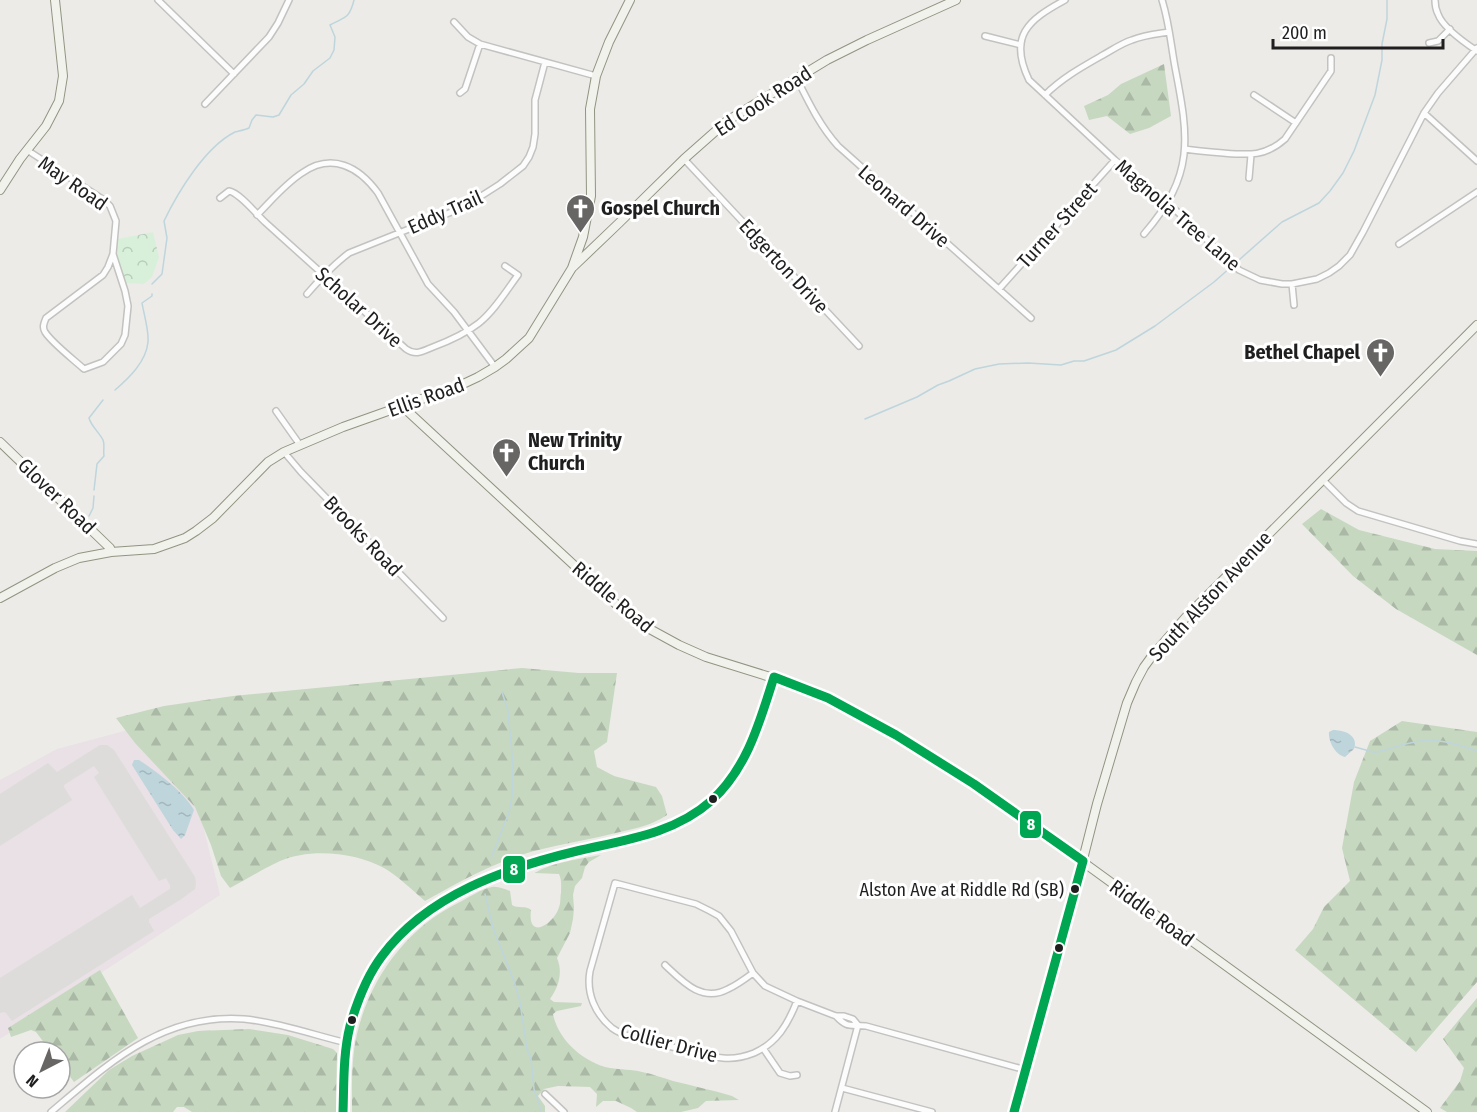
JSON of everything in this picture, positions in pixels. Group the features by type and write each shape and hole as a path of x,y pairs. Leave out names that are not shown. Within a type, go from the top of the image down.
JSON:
{"street":[{"path":"0,190 52,116 59,101 63,76 55,0"},
{"path":"158,0 234,74"},
{"path":"205,104 269,37 289,0"},
{"name":"Ellis Road","path":"0,598 55,568 85,556 154,549 175,542 213,518 268,462 284,452 342,427 461,386 495,367 529,338 572,268 583,237 591,196 590,109 596,76 609,42 630,0"},
{"name":"Ed Cook Road","path":"572,268 684,159 727,121 827,60 956,0"},
{"path":"986,36 1021,45 1025,31 1033,20 1065,0"},
{"path":"1144,234 1159,218 1178,183 1186,137 1183,108 1162,0"},
{"path":"1435,0 1438,16 1450,30 1476,50"},
{"path":"454,22 468,37 480,44 596,76"},
{"path":"1429,43 1438,41 1450,30"},
{"path":"1045,95 1077,69 1115,48 1150,34 1169,32"},
{"path":"460,93 465,88 480,44"},
{"name":"Magnolia Tree Lane","path":"1021,45 1019,50 1029,80 1114,160 1168,203 1239,270 1271,283 1292,284 1317,279 1339,266 1350,255 1424,113 1438,93 1476,50"},
{"path":"1185,149 1251,155 1276,147 1285,139 1331,71 1331,58"},
{"name":"Eddy Trail","path":"307,294 324,275 349,254 464,207 523,166 533,147 535,99 545,62"},
{"name":"Leonard Drive","path":"797,79 823,128 838,146 1031,318"},
{"path":"1254,95 1296,123"},
{"path":"1424,113 1477,161"},
{"name":"May Road","path":"27,150 91,191 110,206 116,221 113,254"},
{"path":"1249,178 1251,155"},
{"name":"Edgerton Drive","path":"684,159 859,346"},
{"name":"Turner Street","path":"999,289 1114,160"},
{"path":"257,215 301,173 316,165 339,164 360,173 378,193 428,284 469,330 495,367"},
{"name":"Scholar Drive","path":"220,198 229,191 235,192 257,215 411,352 424,351 455,339 484,319 518,275 505,266"},
{"path":"1399,244 1477,192"},
{"path":"113,254 128,306 125,336 121,344 103,363 84,369 54,342 45,332 43,325 46,318 104,275 113,254"},
{"path":"104,275 118,274"},
{"path":"1292,284 1293,305"},
{"name":"South Alston Avenue","path":"1014,1112 1097,804 1133,688 1144,667 1186,617 1477,325"},
{"name":"Riddle Road","path":"402,406 588,579 646,627 693,651 774,677 828,698 896,735 974,784 1083,861 1427,1112"},
{"path":"276,411 300,445"},
{"name":"Glover Road","path":"0,441 79,516 110,548 111,552"},
{"name":"Brooks Road","path":"284,452 300,472 443,618"},
{"path":"1323,480 1346,504 1358,511 1477,544"},
{"path":"343,1112 347,1043 359,996 376,964 398,937 411,924 437,905 492,877 530,862 664,831 681,823 710,803 732,778 746,755 774,677"},
{"name":"Collier Drive","path":"797,1001 785,1027 772,1042 743,1056 715,1057 622,1034 607,1023 593,1004 589,981 615,883 696,904 719,916 731,931 753,973 769,989 836,1016 844,1016 858,1025 1026,1070"},
{"path":"665,965 688,987 710,993 724,991 753,973"},
{"path":"51,1112 129,1050 168,1030 183,1026 220,1019 245,1019 347,1043"},
{"path":"835,1112 858,1025"},
{"path":"763,1048 780,1073 790,1076 797,1075"},
{"path":"842,1088 932,1112"},
{"path":"545,1094 564,1112"}],"shaded area":[{"path":"128,730 198,805 220,895 0,1039 0,780 57,749"},
{"path":"100,745 107,745 114,750 195,877 195,889 149,919 154,931 12,1021 6,1013 0,1013 0,978 132,895 140,908 170,889 166,878 159,881 94,777 99,773 94,766 64,785 72,800 0,846 0,794 48,763 57,772"}],"green space":[{"path":"1164,64 1171,116 1149,128 1130,134 1107,116 1089,120 1084,106 1108,95 1121,84"},
{"path":"153,232 159,257 152,277 144,284 125,283 116,252 118,239"},
{"path":"1321,509 1359,530 1435,549 1477,551 1477,655 1396,609 1353,576 1302,524"},
{"path":"522,668 579,673 617,673 607,742 594,751 597,767 614,776 656,787 662,796 667,815 639,828 520,855 451,886 425,901 384,868 360,858 318,853 280,861 230,888 221,876 195,807 135,743 116,718 164,706 233,696"},
{"path":"1402,721 1477,732 1477,982 1416,1052 1295,950 1313,929 1324,907 1350,881 1342,848 1354,782 1370,741"},
{"path":"601,855 589,862 582,878 575,886 570,933 557,958 560,968 559,979 550,999 554,1002 582,1003 581,1006 553,1014 560,1033 582,1056 600,1065 650,1074 732,1096 739,1100 706,1101 698,1108 681,1112 637,1112 616,1101 603,1101 596,1107 597,1094 590,1087 558,1086 544,1089 538,1096 545,1106 545,1112 352,1112 354,1053 363,1013 381,975 407,941 440,914 492,887 510,891 512,905 531,910 533,925 542,926 552,919 560,904 561,881 559,874 535,873 541,869 576,859"},
{"path":"100,970 138,1038 74,1082 72,1079 72,1040 42,1040 36,1032 31,1030 11,1037 8,1028"},
{"path":"1477,998 1477,1112 1447,1112 1440,1108 1460,1081 1464,1068 1443,1039"},
{"path":"249,1029 288,1035 333,1049 337,1053 336,1112 192,1112 184,1107 177,1107 173,1112 65,1112 109,1070 132,1056 178,1035 198,1031"}],"water":[{"path":"1333,730 1346,732 1354,740 1354,749 1345,757 1339,754 1331,744 1329,732"},
{"path":"134,760 139,760 169,782 184,796 194,810 185,835 181,839 132,765"}],"waterway":[{"path":"152,284 162,274 167,238 164,221 194,171 213,148 224,139 235,132 249,128 256,115 273,117 279,115 291,95 304,84 313,71 330,58 334,50 335,37 330,25 348,15 354,0"},
{"path":"865,419 975,369 999,364 1061,365 1084,361 1116,350 1155,326 1214,282 1282,222 1319,203 1343,173 1354,151 1375,95 1382,60 1387,0"},
{"path":"115,390 131,375 147,349 148,337 142,303 152,294"},
{"path":"94,490 97,464 104,456 104,444 89,418 103,400"},
{"path":"89,516 93,508 94,496"},
{"path":"492,856 509,812 512,797 513,766 508,711 502,692"},
{"path":"1355,747 1377,752 1419,741 1436,741 1452,743 1477,751"},
{"path":"485,894 493,928 520,1002 540,1112"}],"transit line":[{"name":"8","path":"343,1112 345,1058 353,1017 371,972 400,935 421,916 445,900 496,876 550,858 648,834 697,812 723,788 743,759 751,744 774,677 828,698 896,735 974,784 1083,861 1014,1112"}],"place":[{"name":"Gospel Church","path":"580,234"},
{"name":"Bethel Chapel","path":"1381,378"},
{"name":"New Trinity Church","path":"507,478"},
{"name":"Alston Ave at Riddle Rd (SB)","path":"1075,889"}]}
